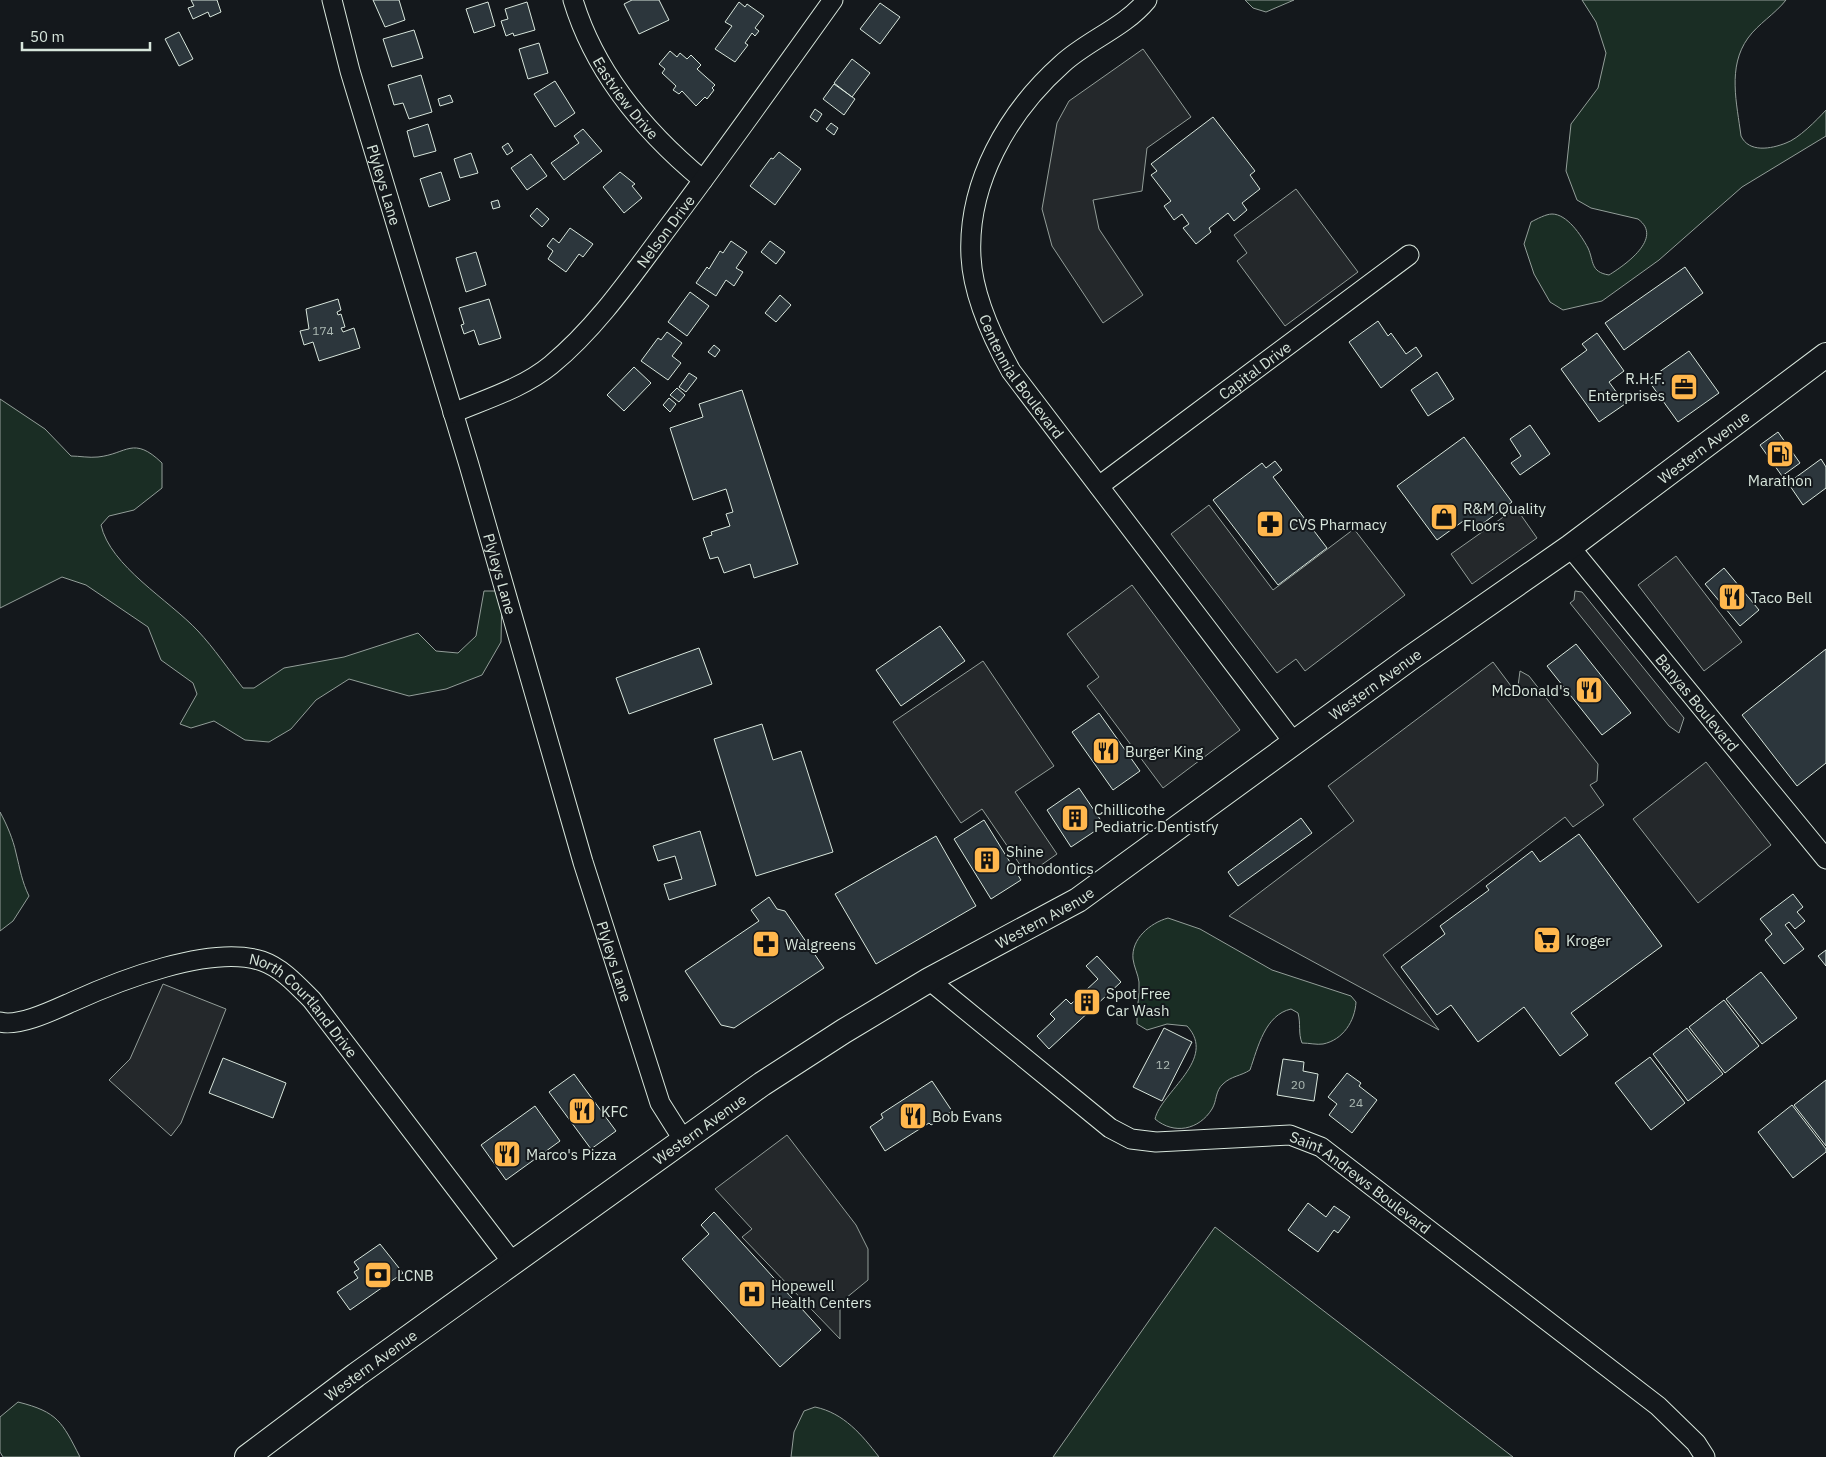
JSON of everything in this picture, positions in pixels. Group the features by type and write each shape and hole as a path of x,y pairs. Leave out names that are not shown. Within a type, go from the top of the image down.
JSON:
{"main road":[{"name":"Western Avenue","path":"247,1457 762,1084 836,1036 929,980 1078,900 1295,744 1409,659 1570,547 1826,355"}],"street":[{"name":"Plyleys Lane","path":"332,0 350,71 453,413 583,862 660,1103 684,1141"},
{"name":"Eastview Drive","path":"573,0 582,31 594,54 634,113 684,164 703,180"},
{"name":"Nelson Drive","path":"453,413 518,386 550,366 579,340 607,308 703,180 833,0"},
{"name":"Centennial Boulevard","path":"1147,0 1105,35 1063,63 1039,87 1013,121 994,153 978,187 973,211 971,258 979,294 994,339 1011,371 1295,744"},
{"name":"Capital Drive","path":"1099,486 1409,255"},
{"name":"Banyas Boulevard","path":"1570,547 1826,859"},
{"name":"North Courtland Drive","path":"0,1022 46,1015 71,1002 142,974 193,961 236,957 262,961 290,977 312,1000 513,1263"},
{"name":"Saint Andrews Boulevard","path":"929,980 1110,1128 1131,1139 1192,1141 1290,1136 1321,1147 1658,1406 1696,1443 1704,1457"}],"green space":[{"path":"1245,0 1294,0 1266,12 1253,8"},
{"path":"1582,0 1786,0 1748,38 1737,61 1735,86 1741,136 1749,145 1755,147 1767,148 1780,145 1791,141 1802,133 1826,110 1826,136 1742,187 1659,260 1602,301 1563,310 1550,302 1534,274 1524,244 1531,222 1550,214 1563,217 1582,237 1596,269 1603,274 1609,275 1632,258 1644,242 1647,234 1645,226 1638,219 1591,208 1577,200 1566,171 1571,124 1598,88 1606,53 1596,22"},
{"path":"0,399 45,429 71,456 98,457 130,448 137,448 144,450 162,463 162,488 134,510 109,516 101,525 107,540 128,568 198,631 243,688 254,688 284,668 344,657 418,633 436,651 458,653 476,636 484,591 502,591 501,642 482,675 446,689 409,696 349,679 316,700 291,729 269,742 245,740 214,721 191,728 180,724 197,694 193,683 161,660 148,627 86,585 62,577 0,608"},
{"path":"0,812 15,848 29,896 13,921 0,931"},
{"path":"1168,918 1200,929 1272,970 1351,996 1356,1002 1353,1016 1347,1029 1330,1042 1323,1044 1302,1043 1298,1013 1291,1009 1282,1012 1264,1033 1250,1070 1229,1079 1223,1084 1207,1116 1193,1126 1186,1128 1170,1127 1155,1119 1159,1109 1192,1063 1196,1051 1195,1038 1187,1026 1167,1024 1147,1030 1137,1024 1139,982 1133,959 1135,945 1148,928"},
{"path":"1215,1227 1513,1457 1053,1457"},
{"path":"18,1402 42,1410 57,1420 80,1457 3,1457 0,1452 0,1417"},
{"path":"815,1407 835,1414 852,1426 879,1457 791,1457 794,1432 804,1411"}],"shaded area":[{"path":"1143,49 1191,117 1147,148 1142,191 1093,200 1099,229 1143,295 1103,323 1052,246 1042,209 1057,123 1069,101"},
{"path":"1296,189 1358,272 1285,326 1237,261 1247,253 1234,235"},
{"path":"1209,505 1273,590 1354,529 1405,595 1305,671 1296,659 1277,673 1171,534"},
{"path":"1516,508 1537,538 1472,584 1451,554"},
{"path":"1676,556 1742,642 1704,671 1638,585"},
{"path":"1132,585 1240,730 1163,788 1087,686 1099,677 1067,634"},
{"path":"1575,591 1582,592 1684,718 1679,733 1669,726 1570,603 1574,600"},
{"path":"983,661 1054,766 1015,792 1057,854 1027,875 982,809 961,823 893,722"},
{"path":"1493,662 1517,694 1520,671 1529,676 1598,764 1597,781 1590,785 1604,805 1573,827 1565,817 1383,955 1439,1030 1229,916 1354,821 1328,786"},
{"path":"1706,762 1771,845 1698,903 1633,819"},
{"path":"163,984 226,1009 181,1123 171,1136 109,1080 130,1059"},
{"path":"787,1135 856,1225 868,1249 868,1280 840,1303 840,1339 742,1237 752,1229 715,1189"}],"building":[{"path":"191,0 217,0 221,12 210,17 208,12 193,19 188,8 194,6"},
{"path":"373,0 399,0 405,20 385,27"},
{"path":"632,0 659,0 669,20 639,34 624,4"},
{"path":"488,2 495,26 474,33 466,9"},
{"path":"527,2 535,30 514,36 513,33 506,36 501,21 508,19 505,9"},
{"path":"739,2 745,7 747,4 764,16 755,28 759,31 755,36 752,33 745,43 748,45 735,62 715,49 732,26 725,22"},
{"path":"880,3 900,17 880,44 860,29"},
{"path":"414,30 423,58 392,67 383,39"},
{"path":"179,32 193,59 179,66 165,39"},
{"path":"539,43 548,73 528,79 519,49"},
{"path":"670,51 677,57 680,53 687,59 691,55 701,65 697,69 715,85 712,88 714,90 707,99 705,97 696,106 682,91 679,94 673,90 676,86 662,73 665,69 659,64"},
{"path":"852,59 870,73 852,97 834,83"},
{"path":"421,75 432,112 409,119 403,103 394,105 388,85"},
{"path":"555,81 575,113 555,127 534,94"},
{"path":"834,84 855,99 844,115 823,99"},
{"path":"450,95 453,102 440,106 438,99"},
{"path":"815,109 822,114 817,122 810,117"},
{"path":"1213,117 1255,171 1250,175 1260,189 1242,203 1247,210 1234,221 1228,213 1209,228 1211,232 1196,244 1183,228 1189,224 1182,214 1174,220 1164,206 1171,201 1151,175 1157,171 1151,164"},
{"path":"831,123 838,128 834,135 826,129"},
{"path":"428,124 436,151 414,157 407,131"},
{"path":"583,129 602,151 564,180 551,163 579,143 574,136"},
{"path":"508,143 513,151 507,155 502,147"},
{"path":"779,152 801,169 775,205 750,186 771,158 773,159"},
{"path":"471,153 478,173 460,178 454,159"},
{"path":"531,154 547,176 527,190 511,168"},
{"path":"441,172 450,200 429,207 420,179"},
{"path":"620,172 635,184 632,186 642,198 624,213 603,187"},
{"path":"498,200 500,207 493,209 491,202"},
{"path":"537,208 549,219 542,227 530,216"},
{"path":"570,228 593,244 583,257 579,254 566,272 548,259 553,251 547,246 553,238 559,243"},
{"path":"731,241 747,252 736,268 743,272 734,286 726,280 716,296 696,283 707,267 709,269 720,251 723,253"},
{"path":"770,241 785,252 776,264 761,252"},
{"path":"476,252 486,285 466,292 456,258"},
{"path":"1685,267 1703,293 1624,350 1605,323"},
{"path":"690,292 709,306 687,336 668,322"},
{"path":"780,295 791,305 776,322 765,313"},
{"path":"338,299 341,310 337,312 338,315 341,314 345,327 341,328 343,332 354,328 360,348 319,361 313,342 304,345 300,331 309,329 306,309"},
{"path":"489,299 501,338 479,345 474,330 464,334 461,325 464,324 459,308"},
{"path":"1378,321 1388,336 1391,333 1406,354 1416,347 1422,356 1381,388 1349,342"},
{"path":"667,332 682,343 672,356 681,363 668,380 641,361 658,338 661,340"},
{"path":"1597,333 1624,371 1609,382 1625,404 1599,422 1561,369 1587,350 1582,344"},
{"path":"714,345 720,350 715,357 708,352"},
{"name":"R.H.F. Enterprises","path":"1689,351 1719,393 1678,422 1648,380"},
{"path":"634,367 651,383 624,411 607,395"},
{"path":"1437,372 1454,399 1428,416 1411,390"},
{"path":"689,373 697,378 686,392 679,387"},
{"path":"677,388 685,395 679,402 670,395"},
{"path":"742,390 798,564 754,578 750,564 724,573 718,557 710,559 703,538 712,535 711,532 730,526 726,514 733,512 726,489 693,500 670,428 703,417 699,404"},
{"path":"669,398 676,404 670,412 663,405"},
{"path":"1530,425 1550,454 1520,475 1511,463 1521,456 1510,439"},
{"name":"Marathon","path":"1778,432 1800,463 1782,476 1760,445"},
{"path":"1464,437 1512,502 1474,530 1466,519 1437,540 1397,486"},
{"path":"1821,459 1826,467 1826,488 1803,505 1788,483"},
{"name":"CVS Pharmacy","path":"1275,461 1282,470 1273,477 1327,548 1278,585 1213,500 1262,463 1266,468"},
{"name":"Taco Bell","path":"1724,568 1759,610 1740,626 1705,584"},
{"path":"940,626 965,661 901,706 876,670"},
{"name":"McDonald's","path":"1576,644 1631,713 1602,735 1547,666"},
{"path":"699,648 712,684 629,714 616,678"},
{"path":"1826,649 1826,763 1797,786 1742,715"},
{"name":"Burger King","path":"1099,713 1140,771 1113,790 1072,732"},
{"path":"762,724 773,760 801,751 833,852 756,876 714,739"},
{"name":"Chillicothe Pediatric Dentistry","path":"1079,788 1104,825 1071,847 1047,810"},
{"path":"1301,818 1312,833 1238,886 1228,872"},
{"name":"Shine Orthodontics","path":"984,820 1021,880 991,899 954,839"},
{"path":"700,831 716,885 669,900 664,884 682,879 675,856 658,861 653,846"},
{"name":"Kroger","path":"1579,834 1662,946 1571,1013 1588,1035 1560,1056 1524,1007 1478,1042 1451,1005 1437,1015 1401,967 1445,934 1440,926 1489,890 1486,886 1532,851 1540,862"},
{"path":"936,836 976,906 876,964 835,894"},
{"path":"1793,894 1803,907 1797,912 1805,921 1795,929 1789,922 1785,925 1804,949 1784,964 1765,940 1772,934 1760,919"},
{"name":"Walgreens","path":"769,897 777,909 785,911 824,968 734,1028 721,1025 685,971 759,921 751,910"},
{"path":"1826,950 1826,966 1818,956"},
{"name":"Spot Free Car Wash","path":"1097,956 1121,982 1049,1049 1037,1036 1055,1019 1050,1014 1066,999 1071,1004 1098,979 1086,966"},
{"path":"1761,972 1797,1018 1762,1044 1726,999"},
{"path":"1724,1000 1759,1046 1725,1073 1689,1027"},
{"path":"1164,1028 1192,1042 1162,1101 1133,1087"},
{"path":"1687,1028 1723,1074 1688,1101 1653,1054"},
{"path":"1650,1057 1685,1103 1651,1130 1615,1083"},
{"path":"223,1058 286,1083 273,1118 209,1093"},
{"path":"1283,1059 1304,1062 1303,1071 1318,1074 1314,1101 1277,1095"},
{"path":"1347,1073 1361,1083 1359,1086 1377,1100 1352,1133 1329,1115 1337,1104 1328,1097"},
{"name":"KFC","path":"574,1074 616,1131 591,1149 549,1092"},
{"path":"1826,1080 1826,1146 1794,1105"},
{"name":"Bob Evans","path":"932,1081 952,1111 885,1151 870,1127 883,1118 881,1114"},
{"path":"1792,1105 1826,1149 1826,1152 1793,1178 1758,1132"},
{"path":"535,1106 560,1141 506,1180 481,1145"},
{"path":"1308,1203 1326,1217 1334,1206 1350,1217 1338,1233 1334,1230 1318,1252 1288,1230"},
{"name":"Hopewell Health Centers","path":"714,1212 821,1330 780,1367 682,1259 709,1234 701,1225"},
{"name":"LCNB","path":"380,1244 403,1273 350,1310 337,1292 358,1278 354,1272 359,1269 354,1262"}],"place":[{"name":"R.H.F. Enterprises","path":"1684,387"},
{"name":"Marathon","path":"1780,454"},
{"name":"R&M Quality Floors","path":"1444,517"},
{"name":"CVS Pharmacy","path":"1270,524"},
{"name":"Taco Bell","path":"1732,597"},
{"name":"McDonald's","path":"1589,690"},
{"name":"Burger King","path":"1106,751"},
{"name":"Chillicothe Pediatric Dentistry","path":"1075,818"},
{"name":"Shine Orthodontics","path":"987,860"},
{"name":"Kroger","path":"1547,940"},
{"name":"Walgreens","path":"766,944"},
{"name":"Spot Free Car Wash","path":"1087,1002"},
{"name":"KFC","path":"582,1111"},
{"name":"Bob Evans","path":"913,1116"},
{"name":"Marco's Pizza","path":"507,1154"},
{"name":"LCNB","path":"378,1275"},
{"name":"Hopewell Health Centers","path":"752,1294"}]}
